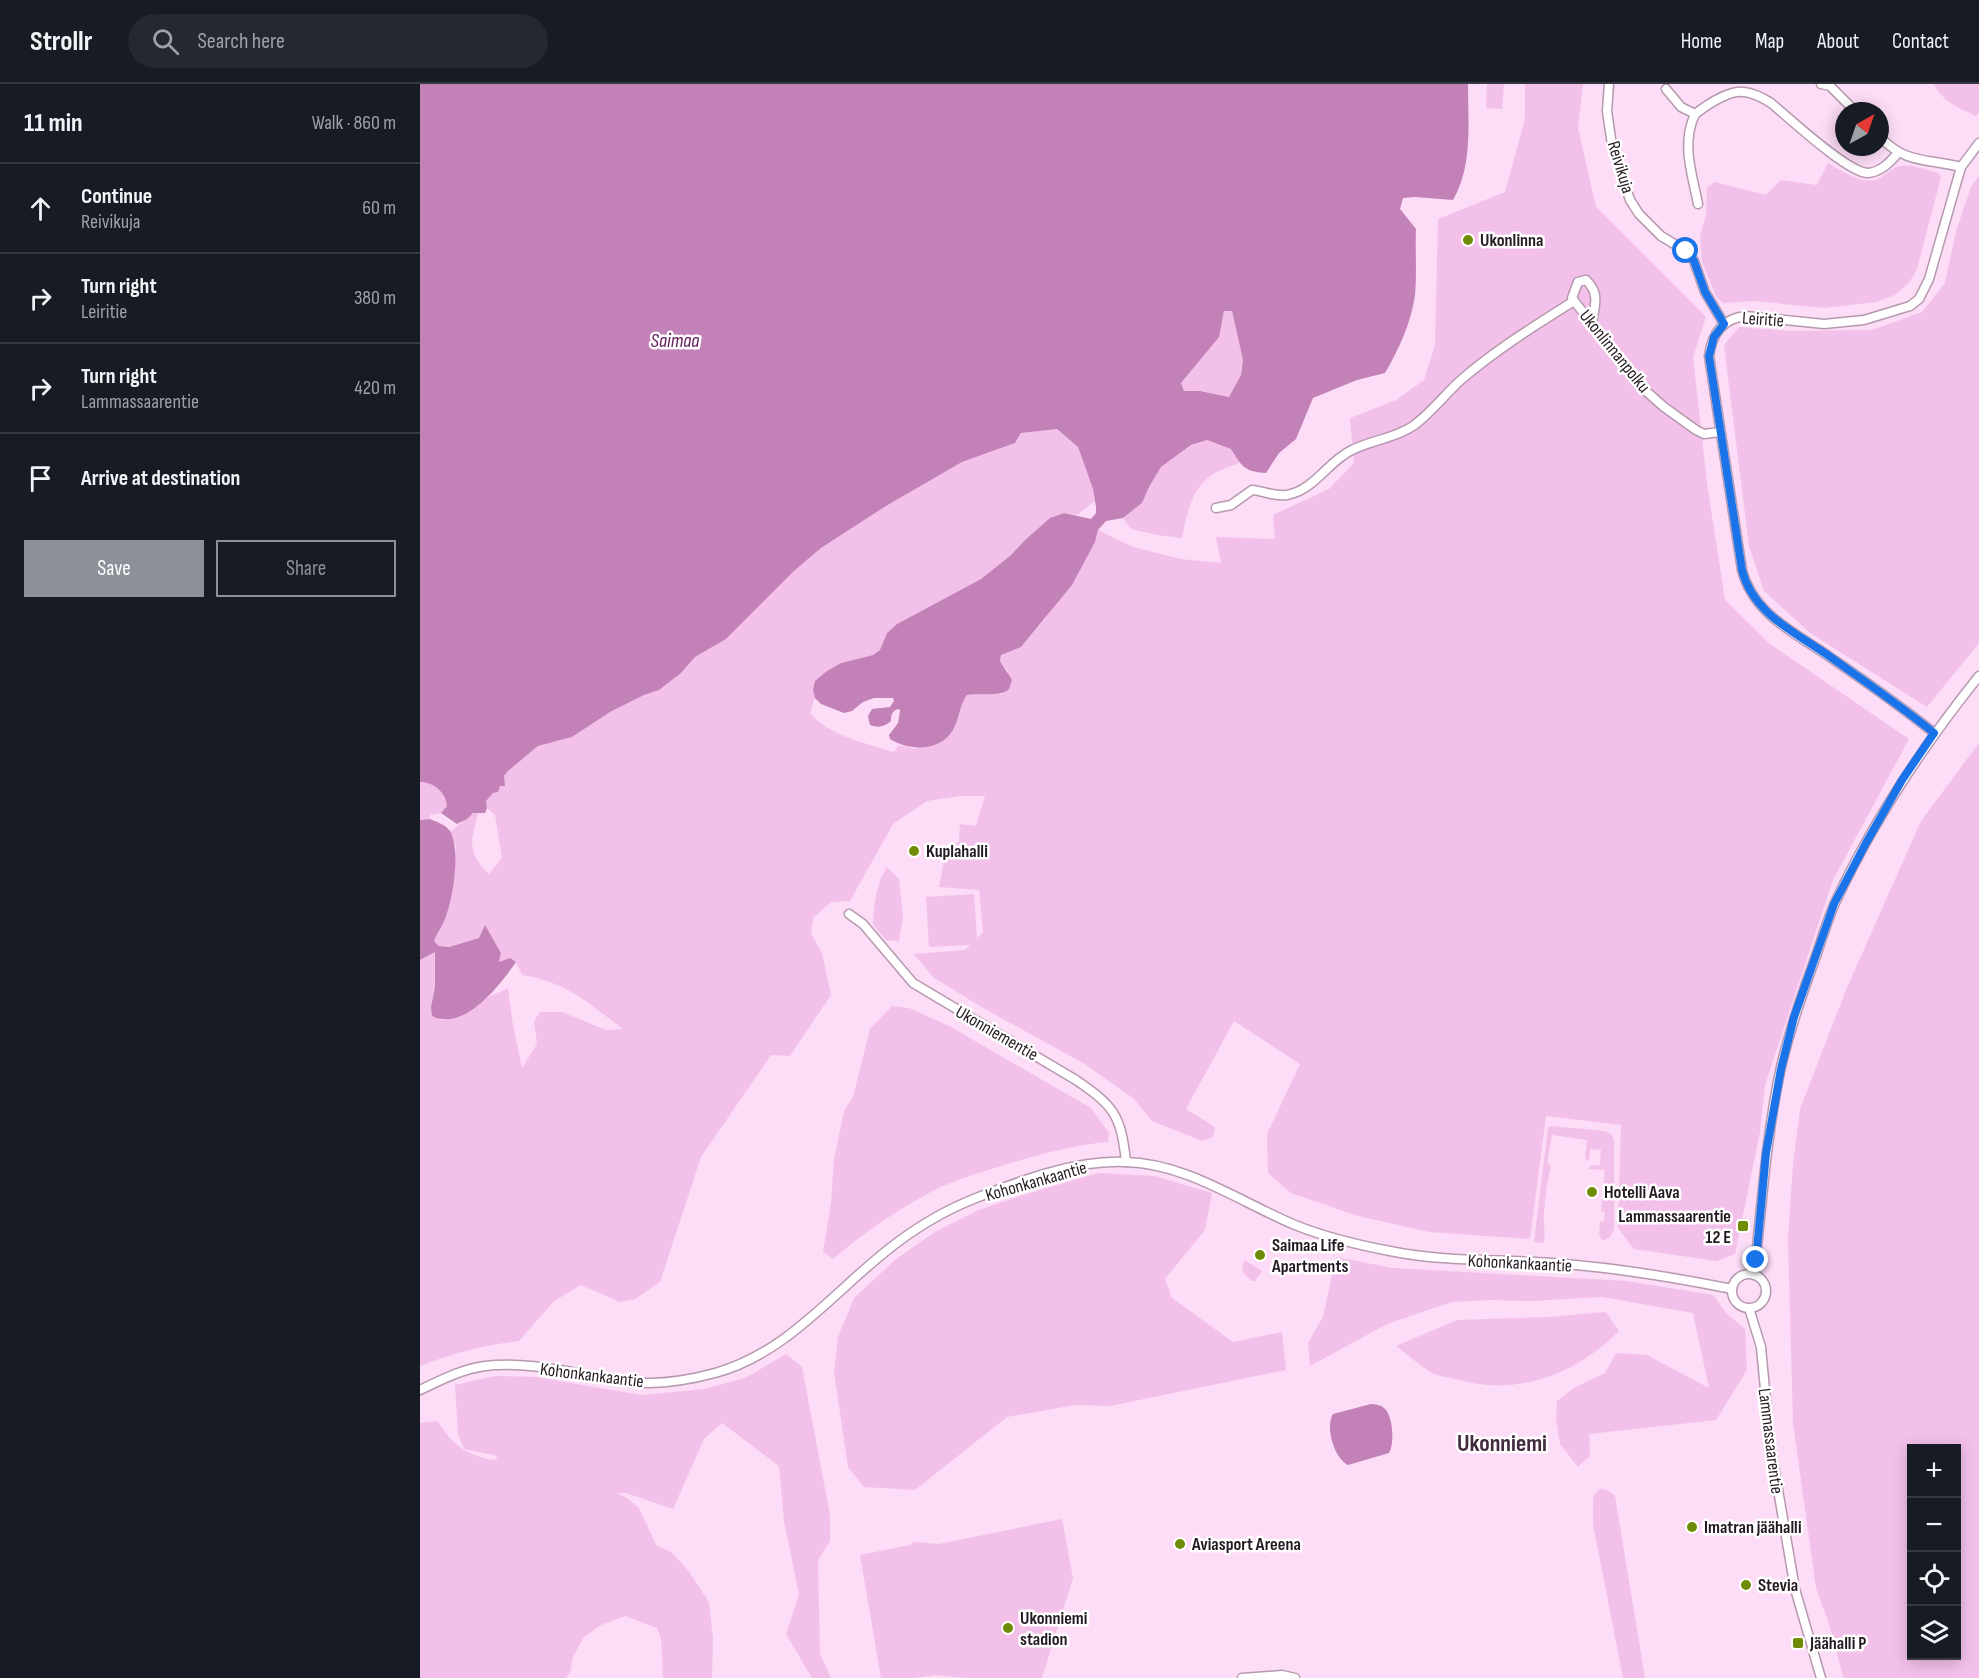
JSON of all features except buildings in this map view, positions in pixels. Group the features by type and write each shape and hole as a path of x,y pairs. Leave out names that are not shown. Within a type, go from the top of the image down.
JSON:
{"street":[{"name":"Reivikuja","path":"1609,84 1607,111 1612,145 1630,200 1639,214 1660,236 1686,251 1694,261 1705,292 1724,324"},
{"path":"1821,84 1830,86 1846,102"},
{"path":"1666,89 1681,107 1695,114"},
{"path":"1698,204 1687,144 1688,129 1695,114 1716,101 1743,91 1772,103 1852,168 1865,173 1874,172 1882,168 1898,153"},
{"path":"1889,145 1898,153 1914,160 1934,161 1961,167 1979,143"},
{"name":"Leiritie","path":"1934,733 1779,623 1760,606 1751,594 1742,570 1709,356 1714,337 1724,324 1734,318 1745,316 1824,324 1839,323 1864,320 1910,306 1919,298 1929,279 1961,167"},
{"path":"1216,508 1231,505 1252,490 1278,496 1296,492 1314,482 1328,467 1349,451 1374,440 1400,434 1414,425 1471,372 1573,300 1578,282 1586,280 1593,286 1596,298 1592,323"},
{"name":"Ukonlinnanpolku","path":"1573,300 1639,385 1664,407 1704,434 1720,432"},
{"path":"1754,1275 1766,1153 1781,1069 1794,1017 1834,904 1902,780 1934,733 1979,676"},
{"name":"Ukonniementie","path":"849,914 863,924 913,983 1076,1080 1101,1098 1113,1110 1121,1125 1126,1162"},
{"name":"Kohonkankaantie","path":"420,1390 459,1372 486,1366 539,1368 635,1383 681,1380 720,1372 781,1341 817,1313 887,1250 955,1207 1050,1173 1081,1165 1126,1162 1153,1165 1181,1172 1299,1226 1342,1241 1392,1252 1440,1258 1589,1266 1731,1289"},
{"path":"1742,1275 1754,1275 1760,1278 1766,1290 1761,1303 1749,1308 1736,1303 1731,1289 1733,1283 1742,1275"},
{"name":"Lammassaarentie","path":"1749,1308 1761,1347 1770,1443 1793,1579 1804,1626 1821,1678"},
{"path":"1242,1678 1282,1675 1295,1678"}],"shaded area":[{"path":"1487,84 1504,84 1502,109 1486,108"},
{"path":"1525,84 1583,84 1578,128 1596,207 1706,317 1693,357 1707,483 1725,600 1770,644 1909,739 1833,880 1765,1085 1760,1132 1735,1254 1717,1261 1634,1249 1618,1228 1621,1125 1546,1116 1530,1239 1429,1232 1358,1216 1291,1193 1268,1173 1267,1134 1300,1064 1234,1021 1186,1109 1215,1127 1213,1137 1202,1141 1152,1121 1133,1098 1083,1063 983,1008 933,977 914,954 965,950 970,945 929,947 926,897 974,894 977,938 983,932 979,890 939,887 946,852 959,841 960,824 976,826 985,796 959,796 927,801 893,824 850,901 831,902 813,918 811,933 822,953 831,995 790,1056 771,1055 701,1157 660,1282 635,1299 620,1302 581,1285 554,1301 519,1341 469,1350 420,1366 420,960 435,951 435,987 431,1007 441,1020 461,1015 488,997 508,988 522,1068 537,1044 534,1021 540,1012 562,1012 606,1030 623,1029 588,1002 565,988 522,975 516,962 510,958 499,963 501,953 485,926 479,938 448,947 439,946 434,941 445,919 456,846 450,832 473,813 478,813 472,846 477,859 489,874 502,858 495,815 487,808 486,801 508,771 538,746 572,737 610,712 659,690 681,673 695,657 726,639 795,570 821,548 886,506 962,462 1015,443 1021,433 1057,429 1078,447 1095,501 1077,515 1064,513 1050,518 1011,555 981,579 897,624 887,633 881,650 873,655 841,663 827,671 816,681 813,690 815,698 810,713 817,721 849,738 894,752 899,745 916,749 955,728 962,702 968,694 1002,694 1008,671 1000,661 1001,655 1021,647 1045,619 1095,542 1098,530 1133,547 1180,559 1221,563 1216,537 1275,539 1273,515 1329,489 1354,463 1350,418 1396,400 1424,380 1435,345 1438,219 1505,192 1525,119"},
{"path":"1934,84 1979,84 1979,112 1976,116 1952,104"},
{"path":"1828,163 1846,174 1867,181 1880,178 1895,168 1905,166 1938,173 1941,177 1917,269 1909,283 1895,295 1876,302 1824,308 1754,301 1723,303 1716,296 1702,262 1700,236 1706,215 1707,188 1714,182 1766,195 1781,180 1817,185"},
{"path":"1979,176 1979,643 1927,707 1810,633 1764,591 1749,546 1724,345 1739,327 1789,331 1872,330 1922,312 1945,283 1956,231 1971,187"},
{"path":"1224,311 1232,311 1243,360 1241,375 1229,397 1200,391 1184,391 1181,383 1214,339"},
{"path":"1207,440 1231,449 1239,463 1216,472 1198,489 1190,505 1182,538 1131,529 1123,518 1142,503 1161,467 1191,445"},
{"path":"1979,743 1979,1678 1845,1678 1816,1588 1793,1423 1788,1239 1793,1164 1800,1109 1846,990 1921,821"},
{"path":"420,782 438,789 446,801 447,806 441,813 430,815 430,819 420,820"},
{"path":"887,867 899,879 903,916 899,941 886,940 873,924 878,887"},
{"path":"892,1006 909,1008 951,1027 1091,1108 1109,1133 1108,1142 1072,1147 1037,1156 948,1184 890,1216 833,1259 823,1252 831,1203 834,1160 844,1111 853,1097 870,1029"},
{"path":"1551,1126 1605,1131 1612,1135 1614,1141 1614,1229 1610,1237 1602,1241 1599,1233 1600,1222 1604,1221 1605,1212 1601,1211 1605,1170 1589,1169 1590,1166 1600,1165 1601,1150 1590,1149 1589,1160 1585,1159 1587,1140 1552,1135 1547,1163 1551,1166 1545,1202 1544,1243 1534,1242 1548,1128"},
{"path":"1098,1173 1155,1176 1212,1193 1205,1230 1165,1279 1172,1298 1233,1342 1282,1332 1286,1370 1110,1406 1075,1405 1007,1417 915,1490 864,1487 848,1467 834,1372 838,1337 854,1298 896,1259 935,1232 979,1210"},
{"path":"1336,1257 1393,1268 1627,1281 1713,1295 1727,1314 1745,1329 1747,1370 1716,1420 1589,1434 1590,1456 1578,1467 1560,1444 1556,1420 1557,1401 1574,1388 1605,1373 1616,1353 1647,1355 1709,1388 1693,1313 1602,1297 1452,1302 1387,1324 1310,1366 1308,1343 1323,1317"},
{"path":"1245,1260 1262,1271 1255,1281 1243,1272 1242,1267"},
{"path":"1606,1312 1619,1331 1602,1346 1584,1360 1564,1370 1523,1383 1478,1384 1438,1375 1396,1346 1457,1320 1549,1317"},
{"path":"786,1354 802,1367 830,1515 830,1541 818,1560 820,1654 831,1678 812,1678 786,1634 799,1595 784,1521 779,1466 722,1423 704,1439 673,1509 626,1493 616,1493 627,1498 639,1508 656,1545 671,1552 687,1569 709,1602 713,1639 712,1678 663,1678 661,1638 657,1628 625,1616 601,1625 584,1637 573,1657 570,1673 566,1678 420,1678 420,1423 437,1421 451,1439 466,1451 487,1459 498,1459 494,1455 464,1449 458,1434 455,1385 495,1376 536,1377 641,1395 704,1389 745,1378"},
{"path":"1599,1489 1607,1490 1615,1496 1645,1678 1623,1678 1593,1524 1593,1497"},
{"path":"1062,1519 1073,1578 1042,1678 968,1678 936,1675 881,1678 860,1555 910,1545 913,1542 939,1544"}],"water":[{"name":"Saimaa","path":"420,84 1468,84 1467,158 1464,173 1453,200 1403,198 1400,209 1416,229 1415,295 1404,336 1385,373 1357,380 1313,398 1296,439 1279,453 1266,473 1244,467 1231,449 1207,440 1191,445 1161,467 1142,503 1123,518 1106,521 1098,530 1095,542 1072,585 1021,647 1001,655 1000,661 1012,680 1009,689 996,694 967,695 953,730 940,742 924,747 898,743 890,739 889,735 898,723 899,709 892,713 891,721 886,725 870,725 868,716 872,709 890,707 894,701 893,698 874,698 844,713 821,704 815,698 813,690 815,681 841,663 873,655 880,650 887,633 897,624 981,579 1011,555 1050,518 1064,513 1091,519 1096,513 1093,489 1078,447 1057,429 1021,433 1015,443 962,462 886,506 821,548 795,570 726,639 695,657 681,673 659,690 610,712 572,737 538,746 504,776 505,786 500,786 498,792 493,793 486,801 485,813 473,813 457,824 441,813 447,806 441,792 430,784 420,782","holes":["1224,311 1232,311 1243,360 1241,375 1229,397 1200,391 1184,391 1181,383 1219,337"]},
{"path":"430,819 444,825 450,831 455,850 455,875 451,900 434,941 439,946 449,947 479,938 485,925 501,953 499,962 510,958 516,962 480,1004 456,1018 444,1019 432,1016 435,952 420,960 420,820"},
{"path":"1371,1404 1383,1407 1387,1412 1392,1430 1391,1449 1389,1453 1348,1465 1339,1456 1332,1442 1330,1426 1333,1414"}],"place":[{"name":"Ukonlinna","path":"1468,240"},
{"name":"Kuplahalli","path":"914,851"},
{"name":"Hotelli Aava","path":"1592,1192"},
{"name":"Lammassaarentie 12 E","path":"1743,1226"},
{"name":"Saimaa Life Apartments","path":"1260,1255"},
{"name":"Imatran jäähalli","path":"1692,1527"},
{"name":"Aviasport Areena","path":"1180,1544"},
{"name":"Stevia","path":"1746,1585"},
{"name":"Ukonniemi stadion","path":"1008,1628"},
{"name":"Jäähalli P","path":"1798,1643"}],"district":[{"name":"Ukonniemi","path":"1502,1443"}],"route":[{"path":"1686,251 1694,261 1705,292 1724,324 1714,337 1709,356 1742,570 1751,594 1760,606 1779,623 1934,733 1902,780 1834,904 1794,1017 1781,1069 1766,1153 1756,1260"}]}
